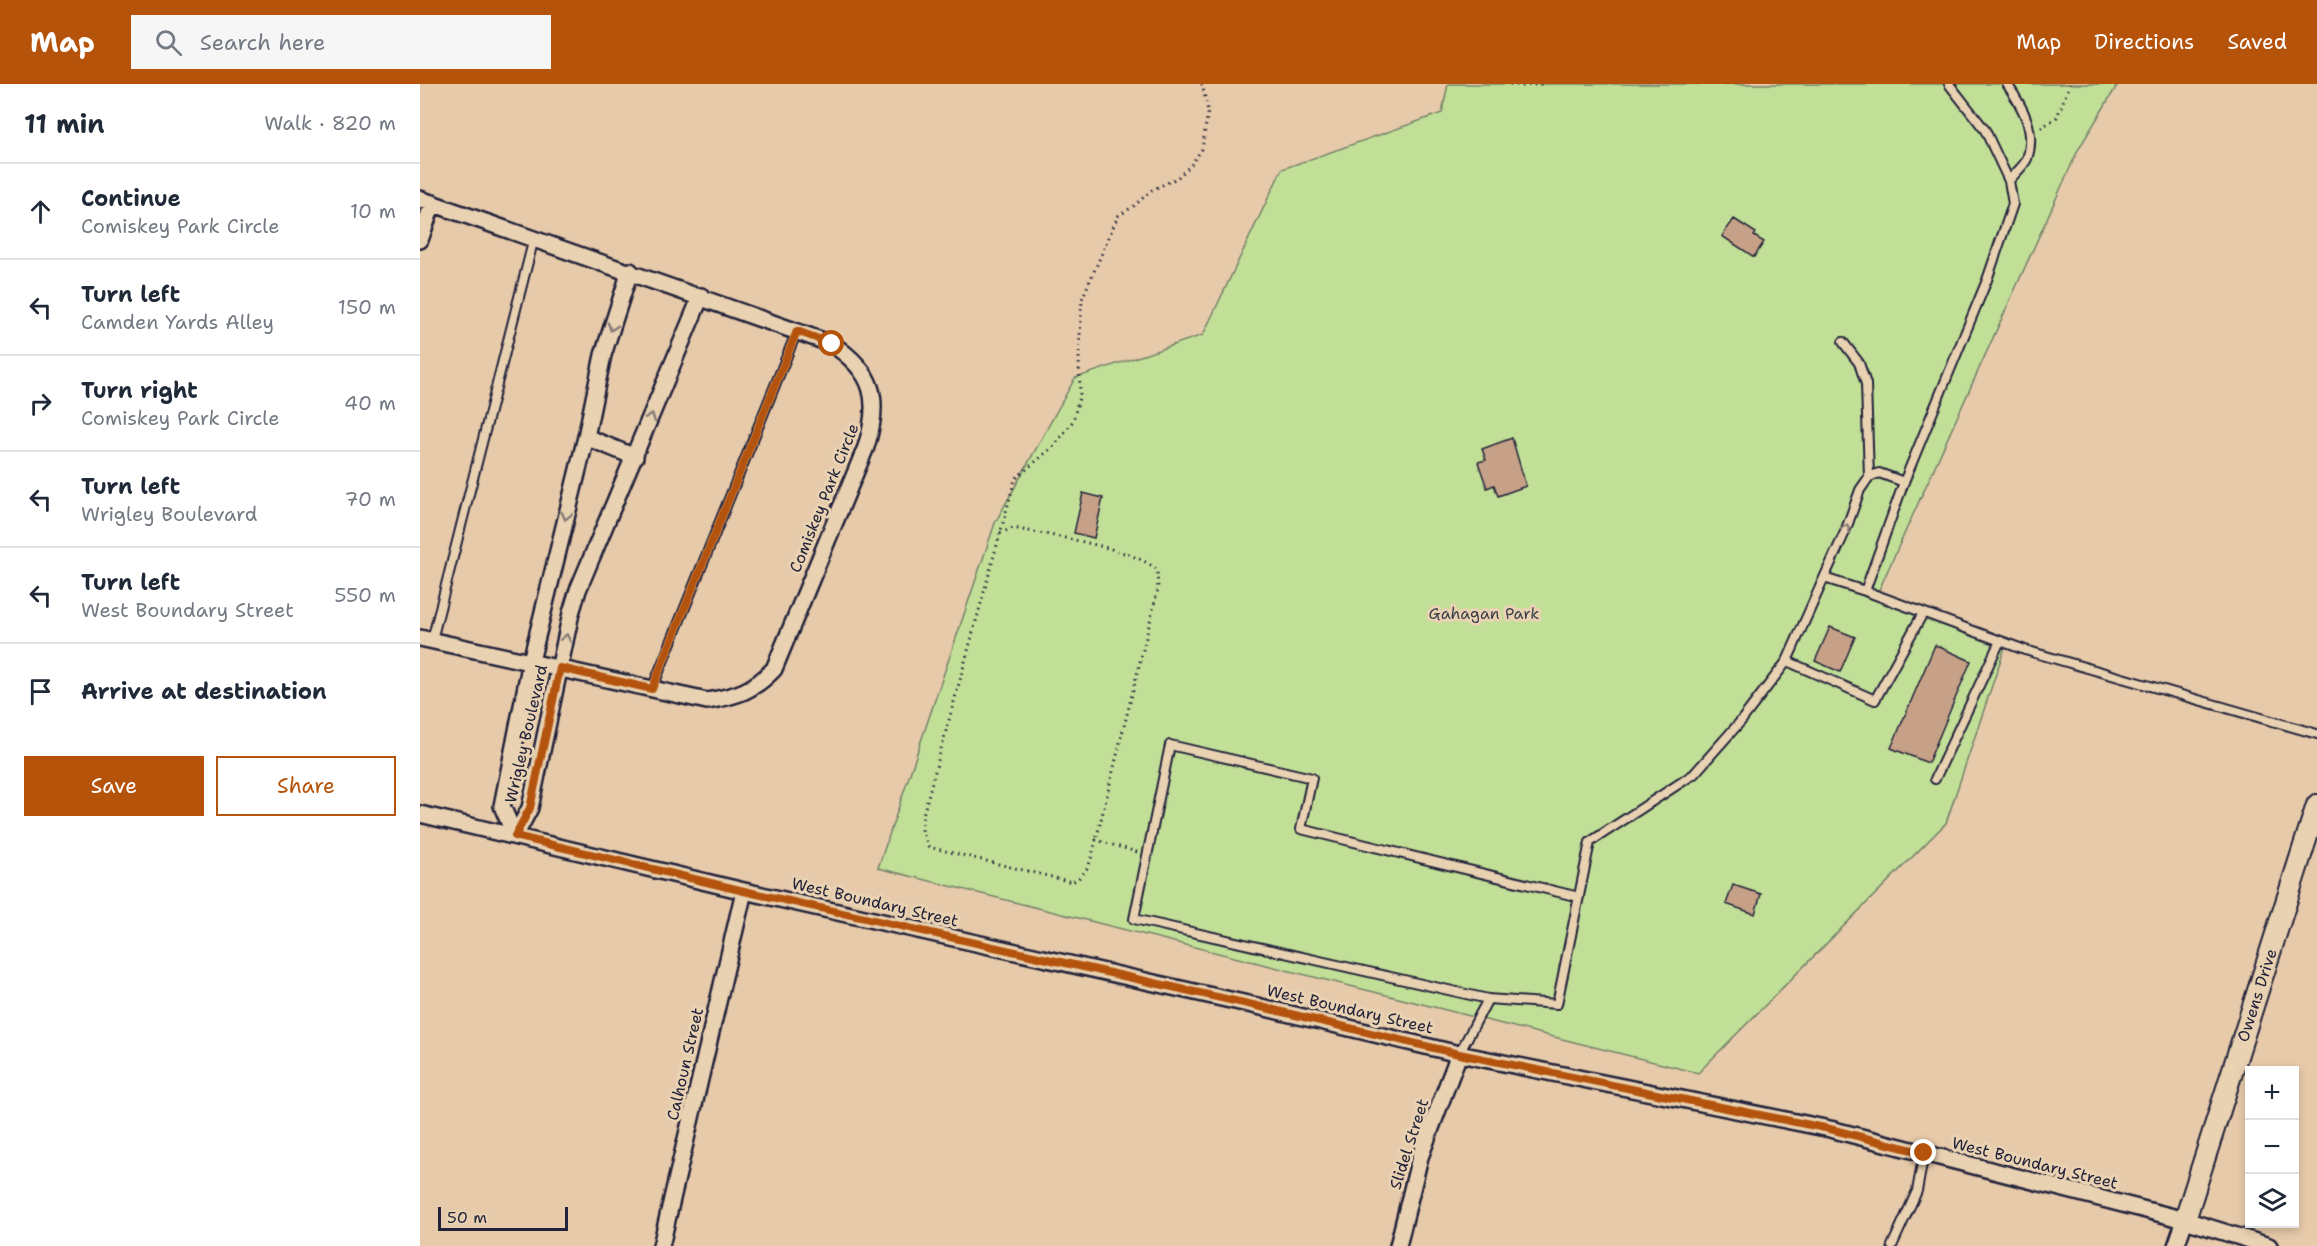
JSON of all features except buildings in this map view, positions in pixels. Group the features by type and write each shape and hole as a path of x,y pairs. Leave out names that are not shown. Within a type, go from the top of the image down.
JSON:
{"street":[{"name":"Comiskey Park Circle","path":"426,639 707,701 748,691 774,669 866,447 873,425 874,403 870,383 849,355 832,344 427,201"},
{"path":"420,240 427,201"},
{"name":"Wrigley Boulevard","path":"515,836 502,806 531,662 586,437 603,355 630,271"},
{"name":"Wrigley Boulevard","path":"515,836 530,808 578,590 701,296"},
{"path":"586,437 635,458"},
{"name":"Owens Drive","path":"2185,1220 2317,805"},
{"name":"West Boundary Street","path":"420,814 744,891 1257,1006 1459,1054 1830,1129 2185,1220 2269,1246"},
{"name":"Calhoun Street","path":"661,1246 744,891"},
{"name":"Slidel Street","path":"1398,1246 1420,1157 1459,1054"},
{"path":"2176,1246 2185,1220"}],"lane":[{"path":"1865,591 1904,482 1987,279 2013,204 2008,181 1985,130 1949,84"},
{"path":"2007,84 2022,107 2031,134 2026,160 2008,181"},
{"path":"426,639 534,238"},
{"path":"652,689 797,331"},
{"path":"1843,342 1859,363 1866,384 1869,477"},
{"path":"1579,897 1301,829 1312,778 1170,745 1134,919 1488,999 1557,1004 1579,897 1590,842 1694,774 1741,721 1787,661 1845,532 1860,490 1869,477 1879,473 1904,482"},
{"path":"1824,578 2025,650 2317,734"},
{"path":"1787,661 1875,700 1923,614"},
{"path":"1935,779 2000,641"},
{"path":"1459,1054 1488,999"},
{"path":"1892,1246 1917,1191 1924,1153"}],"path":[{"path":"1000,533 1013,528 1130,554 1149,562 1157,570 1158,589 1096,840 1088,869 1072,882 929,847 922,831 923,815 1000,533 1015,479 1055,445 1073,421 1080,394 1082,299 1118,216 1134,206 1152,189 1177,178 1191,165 1202,149 1208,111 1202,84"},
{"path":"1510,84 1523,86 1542,84"},
{"path":"2031,134 2057,117 2070,84"},
{"path":"1096,840 1147,855"}],"green space":[{"name":"Gahagan Park","path":"1448,84 2118,84 2078,150 1878,592 2008,638 1946,823 1698,1073 878,868 995,523 1075,378 1203,335 1282,169 1442,113"}],"route":[{"path":"832,344 797,331 652,689 560,668 530,808 515,836 744,891 1257,1006 1459,1054 1830,1129 1924,1153"}]}
